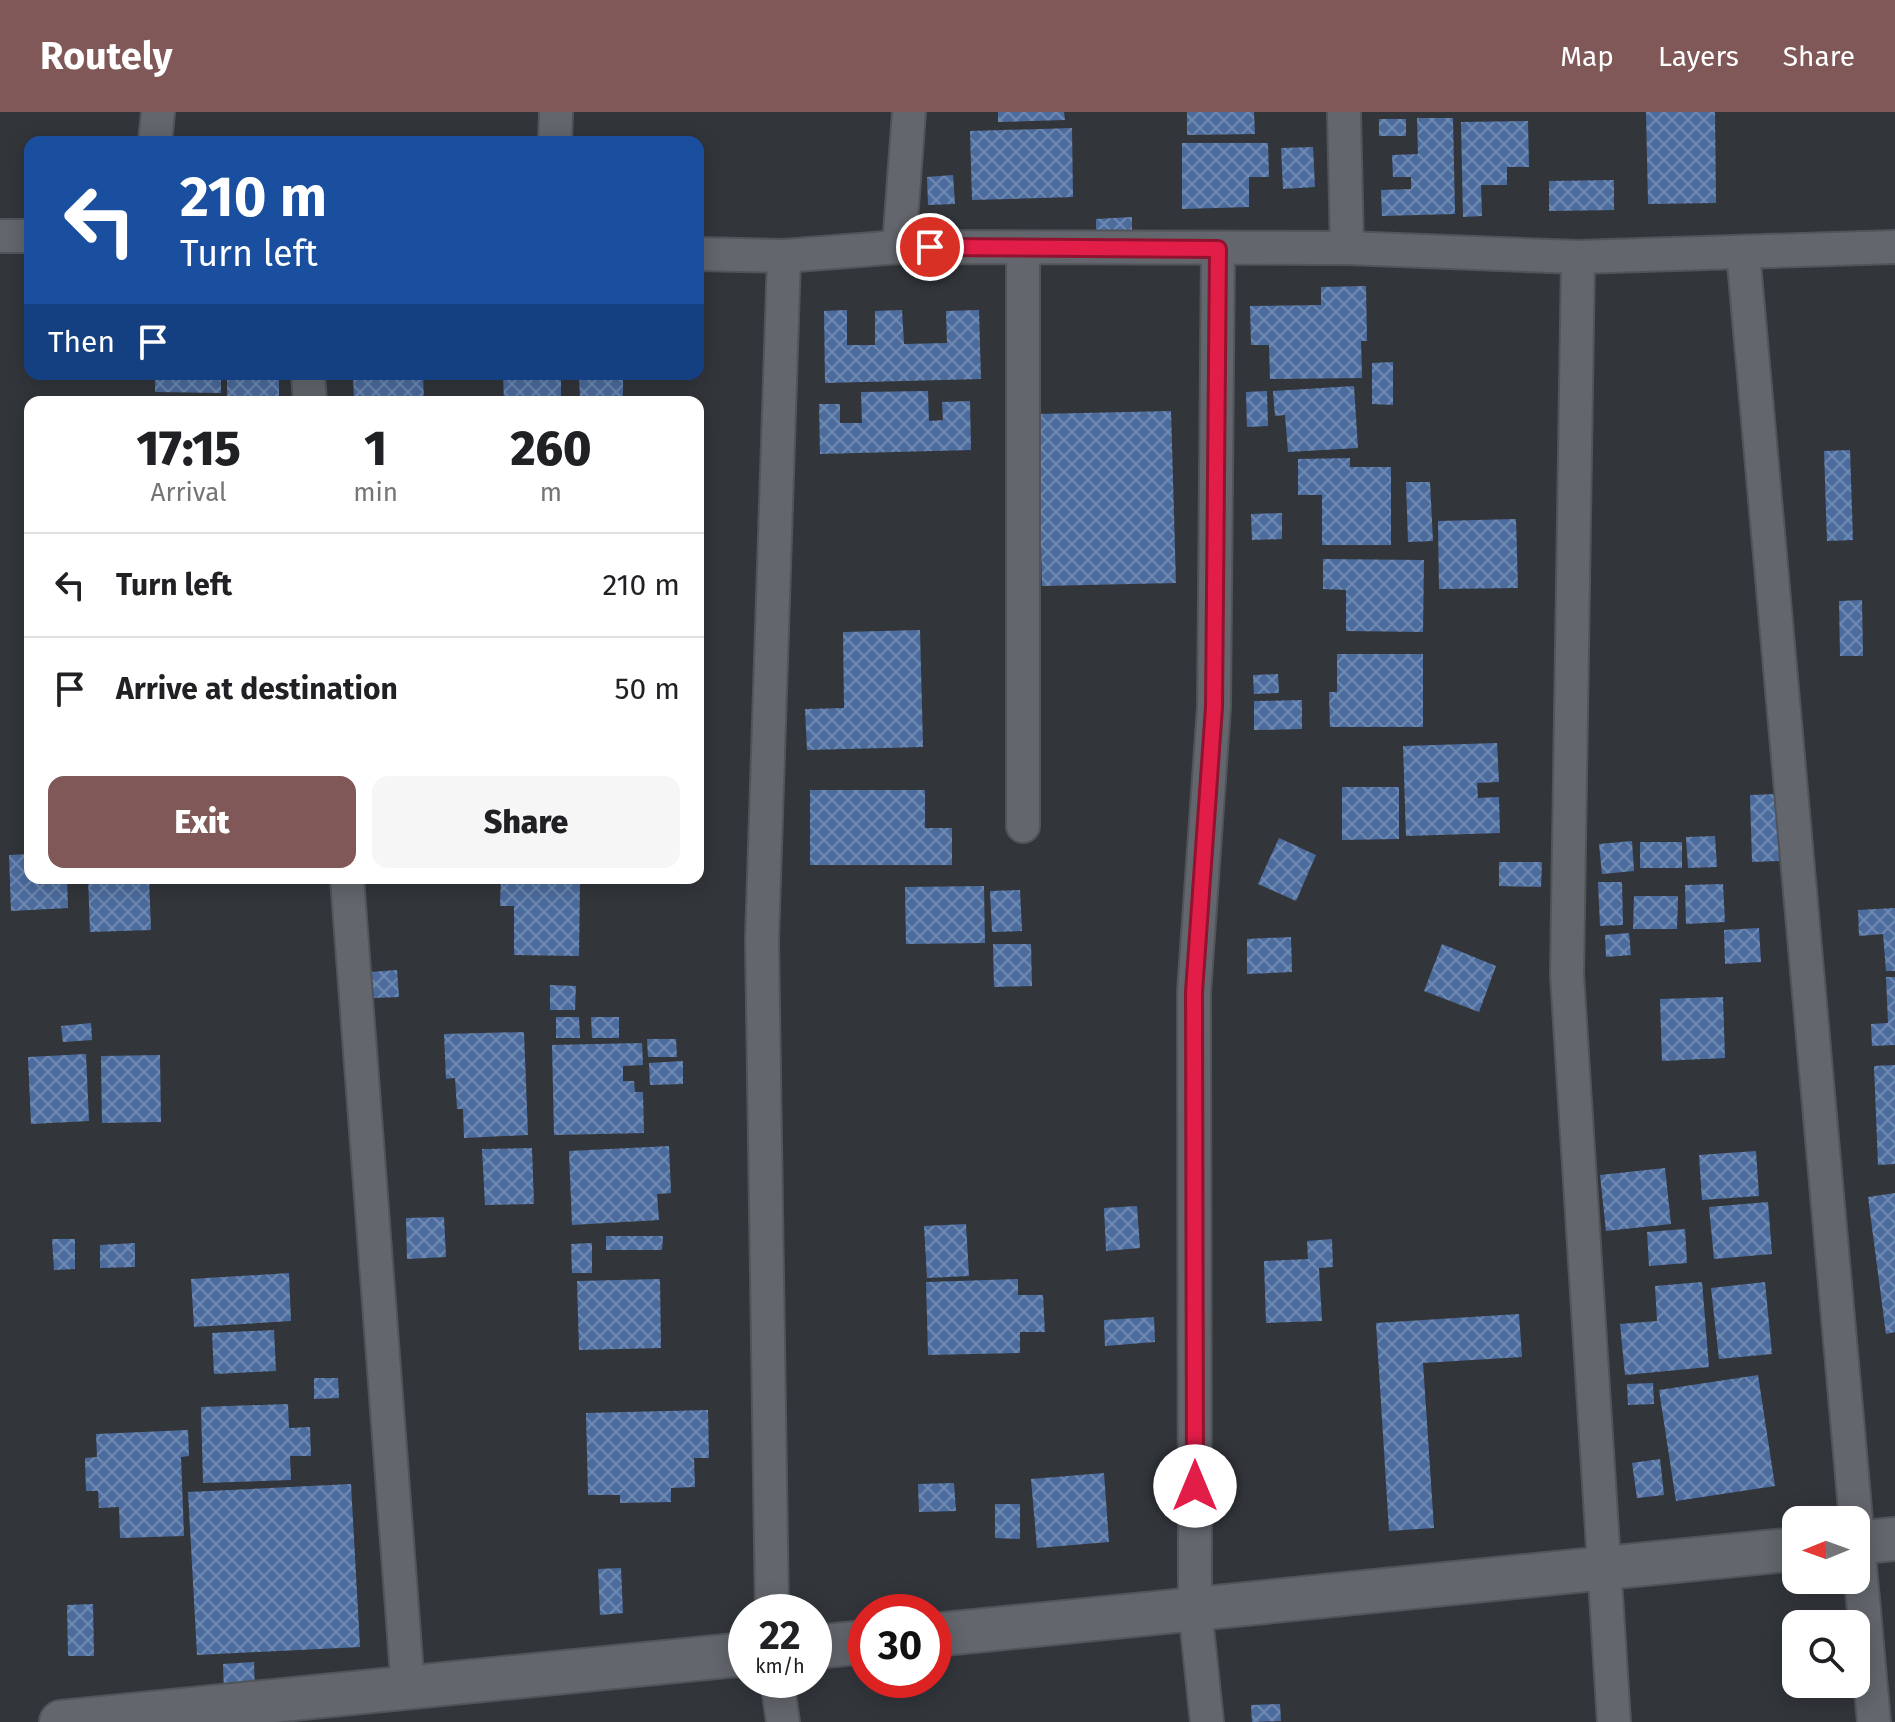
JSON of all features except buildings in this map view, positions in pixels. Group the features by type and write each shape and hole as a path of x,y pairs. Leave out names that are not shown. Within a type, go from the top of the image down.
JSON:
{"street":[{"path":"156,136 158,112"},
{"path":"555,136 556,112"},
{"path":"899,247 909,112"},
{"path":"1344,112 1347,248"},
{"path":"0,236 24,236"},
{"path":"704,254 784,256 899,247 1347,248 1578,257 1895,247"},
{"path":"1023,248 1023,826"},
{"path":"1207,1722 1195,1609 1194,992 1214,707 1218,249"},
{"path":"1743,252 1861,1506"},
{"path":"772,1594 762,940 784,256"},
{"path":"1578,257 1567,975 1614,1722"},
{"path":"347,884 408,1688"},
{"path":"952,1633 1782,1550"},
{"path":"1867,1594 1874,1722"},
{"path":"61,1722 728,1656"},
{"path":"780,1698 783,1722"}],"route":[{"path":"930,247 1218,249 1214,707 1194,992 1195,1486"}]}
